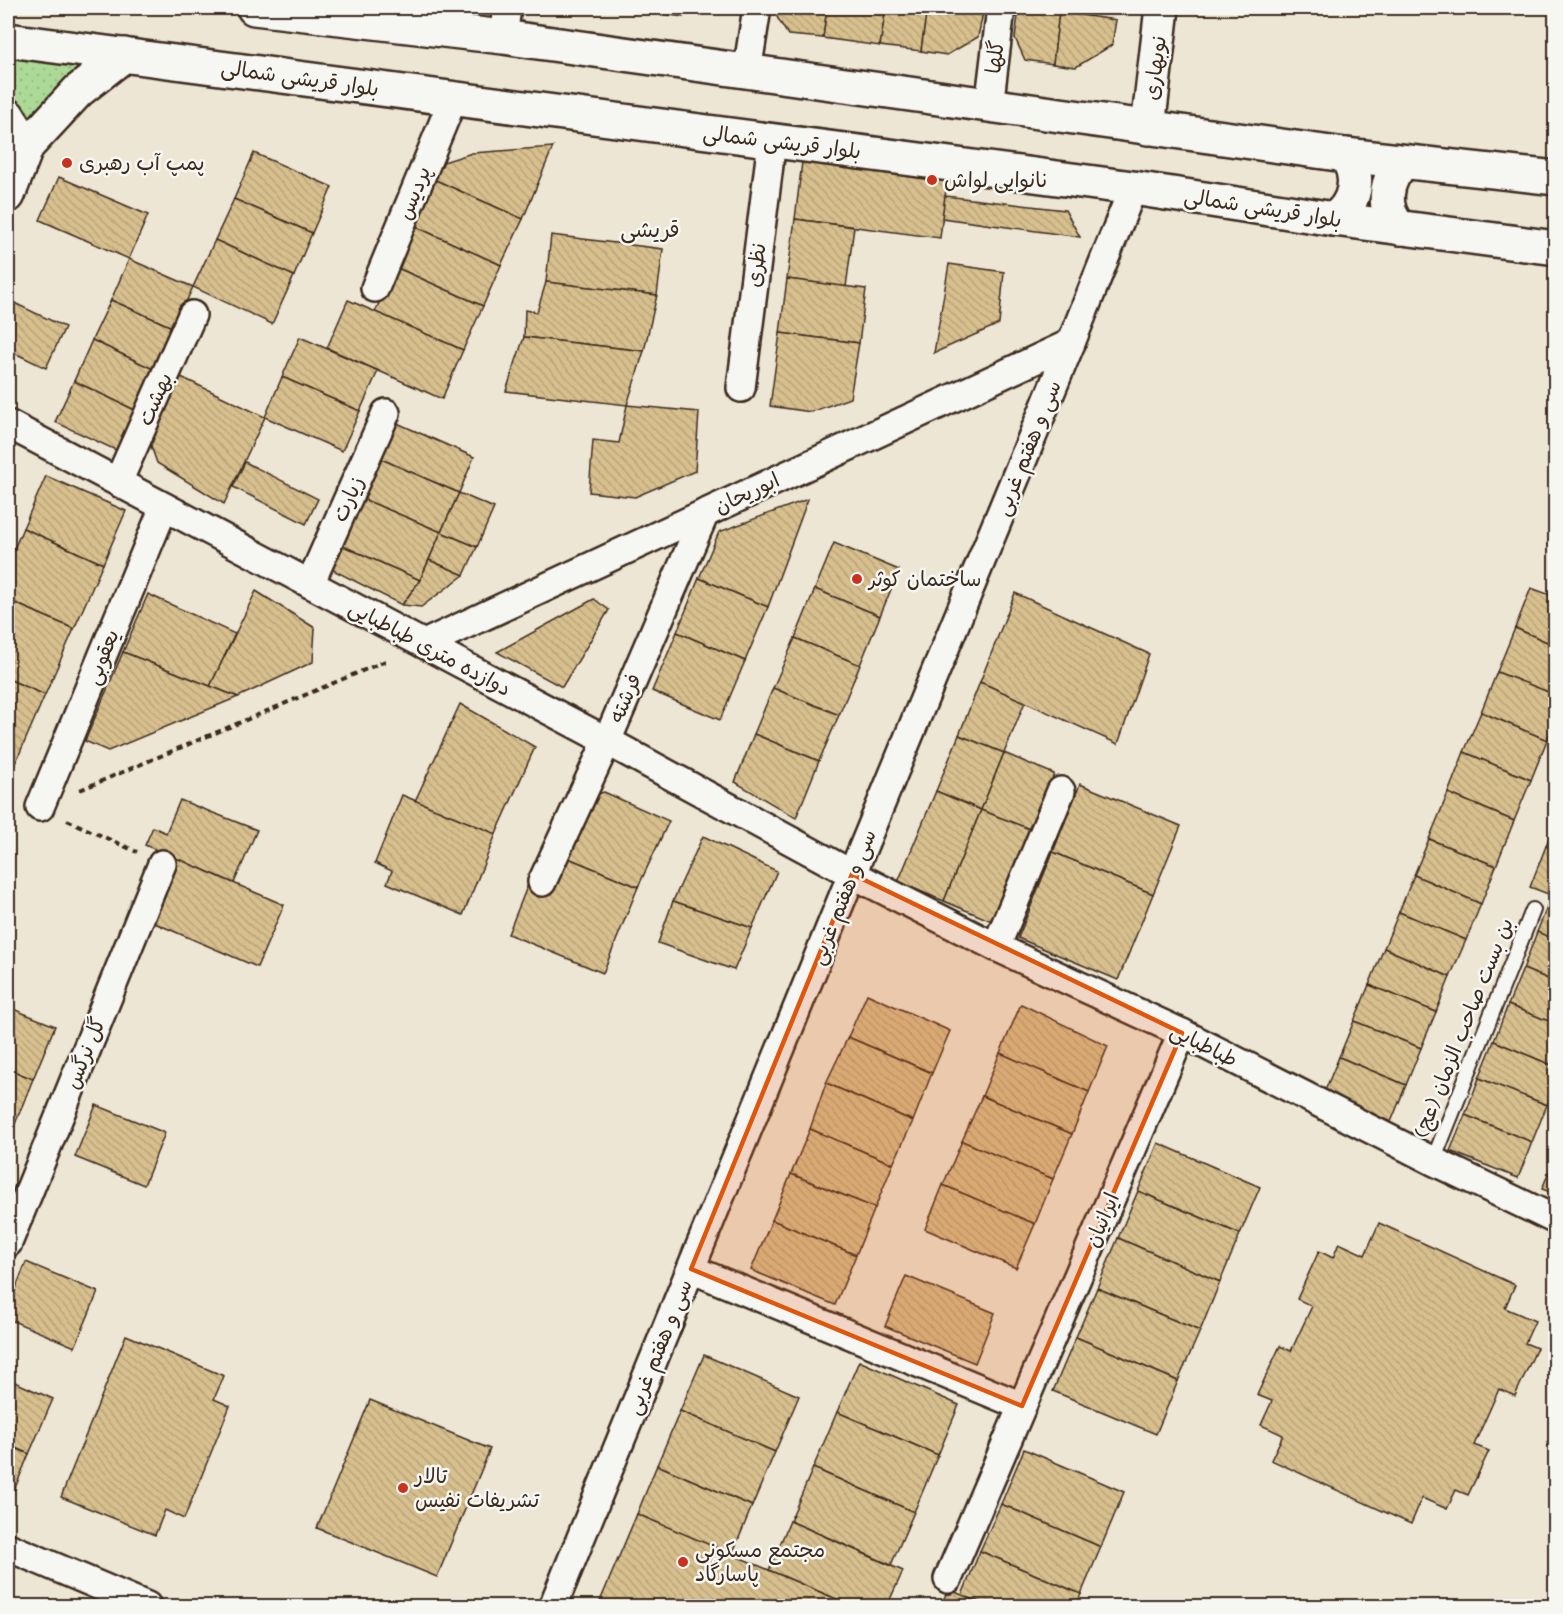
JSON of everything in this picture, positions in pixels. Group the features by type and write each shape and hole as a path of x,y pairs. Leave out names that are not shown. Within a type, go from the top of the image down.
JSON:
{"main road":[{"path":"264,8 505,22 747,72 1345,155 1556,178"},
{"name":"نوبهاری","path":"1148,128 1162,8"},
{"name":"بلوار قریشی شمالی","path":"8,40 1133,188 1334,219 1556,248"},
{"path":"8,195 27,146 78,91 124,55"},
{"path":"8,116 27,146"},
{"path":"1334,219 1349,205 1354,190 1353,168 1345,155"},
{"path":"1400,228 1388,212 1387,194 1393,176 1404,162"}],"street":[{"path":"747,72 757,8"},
{"name":"گلها","path":"989,107 1001,8"},
{"name":"پردیس","path":"375,288 453,99"},
{"name":"نظری","path":"741,388 772,141"},
{"name":"سی و هفتم غربی","path":"553,1606 1133,188"},
{"name":"بهشت","path":"118,482 192,315"},
{"name":"ابوریحان","path":"424,644 1071,343"},
{"name":"زیارت","path":"310,584 386,413"},
{"name":"دوازده متری طباطبایی","path":"8,424 607,741 852,874"},
{"name":"یعقوبی","path":"40,807 164,507"},
{"name":"فرشته","path":"542,882 607,741 705,513"},
{"path":"996,947 1061,791"},
{"name":"گل نرگس","path":"8,1243 162,864"},
{"name":"طباطبایی","path":"852,874 996,947 1182,1033 1433,1161 1556,1220"},
{"name":"ایرانیان","path":"948,1579 1182,1033"},
{"path":"691,1269 1022,1406"},
{"path":"8,1547 147,1606"}],"lane":[{"name":"بن بست صاحب الزمان (عج)","path":"1433,1161 1533,910"}],"path":[{"path":"40,807 424,644"},
{"path":"40,807 162,864"}],"highlighted area":[{"path":"852,874 1182,1033 1022,1406 691,1269"}],"green space":[{"path":"8,51 99,62 29,128 8,107"}],"building":[{"path":"620,8 684,8 683,17"},
{"path":"778,8 827,8 823,38 788,35 777,17"},
{"path":"827,8 886,8 880,46 823,38"},
{"path":"886,8 927,8 921,51 880,46"},
{"path":"927,8 984,8 978,37 947,55 921,51"},
{"path":"1019,8 1059,12 1053,64 1025,60 1015,38"},
{"path":"1022,8 1094,8 1092,16"},
{"path":"1059,12 1116,20 1112,45 1076,67 1053,64"},
{"path":"553,147 523,219 433,179 437,164 472,153"},
{"path":"254,153 332,187 312,233 234,199"},
{"path":"803,154 948,173 940,238 795,219"},
{"path":"59,177 148,215 129,259 40,220"},
{"path":"433,179 523,219 501,265 414,226"},
{"path":"945,196 1065,210 1080,237 942,218"},
{"path":"234,199 312,233 294,276 215,240"},
{"path":"795,219 854,227 846,287 787,279"},
{"path":"414,226 501,265 483,306 395,267"},
{"path":"551,235 663,249 657,295 546,282"},
{"path":"215,240 294,276 272,324 193,287"},
{"path":"129,259 193,287 174,328 111,300"},
{"path":"949,264 1004,272 999,324 934,353"},
{"path":"395,267 483,306 463,350 375,312"},
{"path":"787,279 866,289 859,343 780,333"},
{"path":"546,282 657,295 644,351 524,337 525,310 537,312"},
{"path":"8,300 65,327 46,368 8,350"},
{"path":"111,300 174,328 155,370 92,340"},
{"path":"348,300 463,350 442,399 327,348"},
{"path":"780,333 859,343 850,398 811,412 770,406"},
{"path":"300,337 378,371 360,411 282,377"},
{"path":"524,337 644,351 627,405 506,391"},
{"path":"92,340 155,370 137,411 74,381"},
{"path":"179,376 265,417 224,504 157,463 150,443"},
{"path":"282,377 360,411 342,451 265,417"},
{"path":"74,381 137,411 118,451 55,422"},
{"path":"627,405 699,412 695,471 635,497 589,492 593,440 619,443"},
{"path":"397,423 474,457 459,493 381,459"},
{"path":"381,459 459,493 441,532 363,499"},
{"path":"245,462 318,499 306,524 233,487"},
{"path":"46,476 126,511 103,564 23,528"},
{"path":"459,493 494,508 477,547 441,532"},
{"path":"363,499 441,532 420,580 343,546"},
{"path":"808,499 768,607 699,578 719,532"},
{"path":"23,528 103,564 74,629 8,600 8,563"},
{"path":"441,532 477,547 464,575 429,560"},
{"name":"ساختمان کوثر","path":"834,543 899,570 880,616 815,589"},
{"path":"343,546 420,580 402,605 331,569"},
{"path":"429,560 464,575 421,607 402,605 420,580"},
{"path":"699,578 768,607 745,661 677,632"},
{"path":"1531,588 1556,597 1556,646 1515,628"},
{"path":"815,589 880,616 860,665 795,638"},
{"path":"256,591 315,628 313,662 238,697 210,686"},
{"path":"1015,593 1149,654 1118,744 980,682"},
{"path":"148,594 235,634 210,686 123,652"},
{"path":"594,599 609,610 562,687 497,652"},
{"path":"8,600 74,629 45,695 8,679"},
{"path":"1515,628 1556,646 1556,695 1497,672"},
{"path":"677,632 745,661 720,720 652,691"},
{"path":"795,638 860,665 839,715 773,688"},
{"path":"123,652 238,697 108,751 85,741"},
{"path":"1497,672 1556,695 1556,720 1547,740 1481,712"},
{"path":"8,679 45,695 15,764 8,761"},
{"path":"980,682 1025,702 1004,753 959,735"},
{"path":"773,688 839,715 819,761 754,734"},
{"path":"460,704 535,747 496,834 415,801"},
{"path":"1481,712 1547,740 1531,780 1464,752"},
{"path":"754,734 819,761 796,818 735,782"},
{"path":"959,735 1004,753 981,810 936,791"},
{"path":"1464,752 1531,780 1514,821 1448,793"},
{"path":"1004,753 1054,774 1032,830 981,810"},
{"path":"1080,784 1181,826 1153,894 1053,852"},
{"path":"936,791 981,810 944,901 898,882"},
{"path":"604,792 669,821 638,887 561,855 585,798"},
{"path":"1448,793 1514,821 1496,866 1429,839"},
{"path":"402,795 496,834 463,915 387,883 392,871 375,863"},
{"path":"180,800 257,830 234,883 145,845 153,827 166,833"},
{"path":"981,810 1032,830 994,922 944,901"},
{"path":"1556,822 1556,850 1546,846"},
{"path":"703,836 777,871 752,928 673,901"},
{"path":"1429,839 1496,866 1481,904 1414,875"},
{"path":"1546,846 1556,850 1556,897 1530,887"},
{"path":"1053,852 1153,894 1118,980 1018,938"},
{"path":"561,855 638,887 603,973 508,934 529,882"},
{"path":"176,858 284,905 257,967 150,921"},
{"path":"1414,875 1481,904 1466,940 1399,912"},
{"path":"1552,895 1556,897 1556,940 1537,932"},
{"path":"673,901 752,928 734,970 658,943"},
{"path":"1399,912 1466,940 1450,977 1384,948"},
{"path":"1537,932 1556,940 1556,982 1523,969"},
{"path":"1384,948 1450,977 1436,1012 1369,985"},
{"path":"1523,969 1556,982 1556,1024 1508,1005"},
{"path":"1369,985 1436,1012 1421,1048 1354,1021"},
{"path":"867,994 950,1031 932,1073 848,1037"},
{"path":"1021,1004 1108,1046 1089,1092 1000,1053"},
{"path":"1508,1005 1556,1024 1556,1067 1494,1041"},
{"path":"8,1007 55,1026 33,1079 8,1069"},
{"path":"1354,1021 1421,1048 1406,1085 1339,1057"},
{"path":"848,1037 932,1073 913,1121 826,1083"},
{"path":"1494,1041 1556,1067 1556,1084 1547,1105 1479,1078"},
{"path":"1000,1053 1089,1092 1072,1134 982,1096"},
{"path":"1339,1057 1406,1085 1391,1122 1324,1093"},
{"path":"8,1069 33,1079 11,1134 8,1133"},
{"path":"1479,1078 1547,1105 1532,1142 1465,1115"},
{"path":"826,1083 913,1121 893,1164 810,1129"},
{"path":"982,1096 1072,1134 1053,1179 962,1141"},
{"path":"96,1105 165,1133 144,1185 75,1157"},
{"path":"1465,1115 1532,1142 1518,1178 1450,1151"},
{"path":"810,1129 893,1164 875,1208 791,1174"},
{"path":"962,1141 1053,1179 1035,1224 943,1185"},
{"path":"1158,1143 1260,1187 1240,1234 1138,1191"},
{"path":"1556,1154 1556,1194 1542,1189"},
{"path":"791,1174 875,1208 856,1255 772,1220"},
{"path":"943,1185 1035,1224 1016,1268 925,1229"},
{"path":"1138,1191 1240,1234 1220,1282 1118,1238"},
{"path":"772,1220 856,1255 835,1305 751,1270"},
{"path":"1379,1223 1515,1285 1505,1308 1535,1321 1525,1343 1537,1348 1515,1396 1499,1389 1474,1445 1489,1451 1468,1495 1456,1490 1447,1509 1422,1498 1411,1524 1271,1460 1283,1435 1261,1425 1272,1401 1257,1395 1280,1346 1291,1351 1312,1306 1297,1299 1319,1251 1333,1258 1339,1243 1365,1255"},
{"path":"1118,1238 1220,1282 1200,1331 1097,1288"},
{"path":"26,1262 98,1292 75,1347 8,1319 8,1308"},
{"path":"906,1276 995,1313 975,1363 885,1326"},
{"path":"1097,1288 1200,1331 1178,1381 1076,1337"},
{"path":"126,1335 224,1376 214,1399 230,1406 184,1519 165,1510 155,1535 61,1497"},
{"path":"1076,1337 1178,1381 1156,1434 1053,1391"},
{"path":"704,1355 799,1396 775,1452 680,1411"},
{"path":"859,1361 959,1405 938,1455 837,1412"},
{"path":"8,1379 53,1399 29,1454 8,1445"},
{"name":"تالار تشریفات نفیس","path":"370,1400 490,1449 437,1577 317,1528"},
{"path":"680,1411 775,1452 752,1506 657,1465"},
{"path":"837,1412 938,1455 914,1512 813,1468"},
{"path":"8,1445 29,1454 8,1505"},
{"path":"1024,1449 1124,1492 1101,1547 1001,1504"},
{"path":"657,1465 752,1506 732,1555 637,1514"},
{"path":"813,1468 914,1512 891,1565 790,1521"},
{"path":"1001,1504 1101,1547 1081,1594 980,1551"},
{"name":"مجتمع مسکونی پاسارگاد","path":"637,1514 769,1570 853,1606 598,1606"},
{"path":"790,1521 903,1571 887,1606 853,1606 769,1570"},
{"path":"980,1551 1081,1594 1076,1606 988,1606 962,1595"},
{"path":"948,1589 988,1606 941,1606"}],"place":[{"name":"پمپ آب رهبری","path":"67,163"},
{"name":"نانوایی لواش","path":"932,180"},
{"name":"ساختمان کوثر","path":"857,579"},
{"name":"تالار تشریفات نفیس","path":"403,1488"},
{"name":"مجتمع مسکونی پاسارگاد","path":"683,1562"}],"district":[{"name":"قریشی","path":"650,229"}]}
